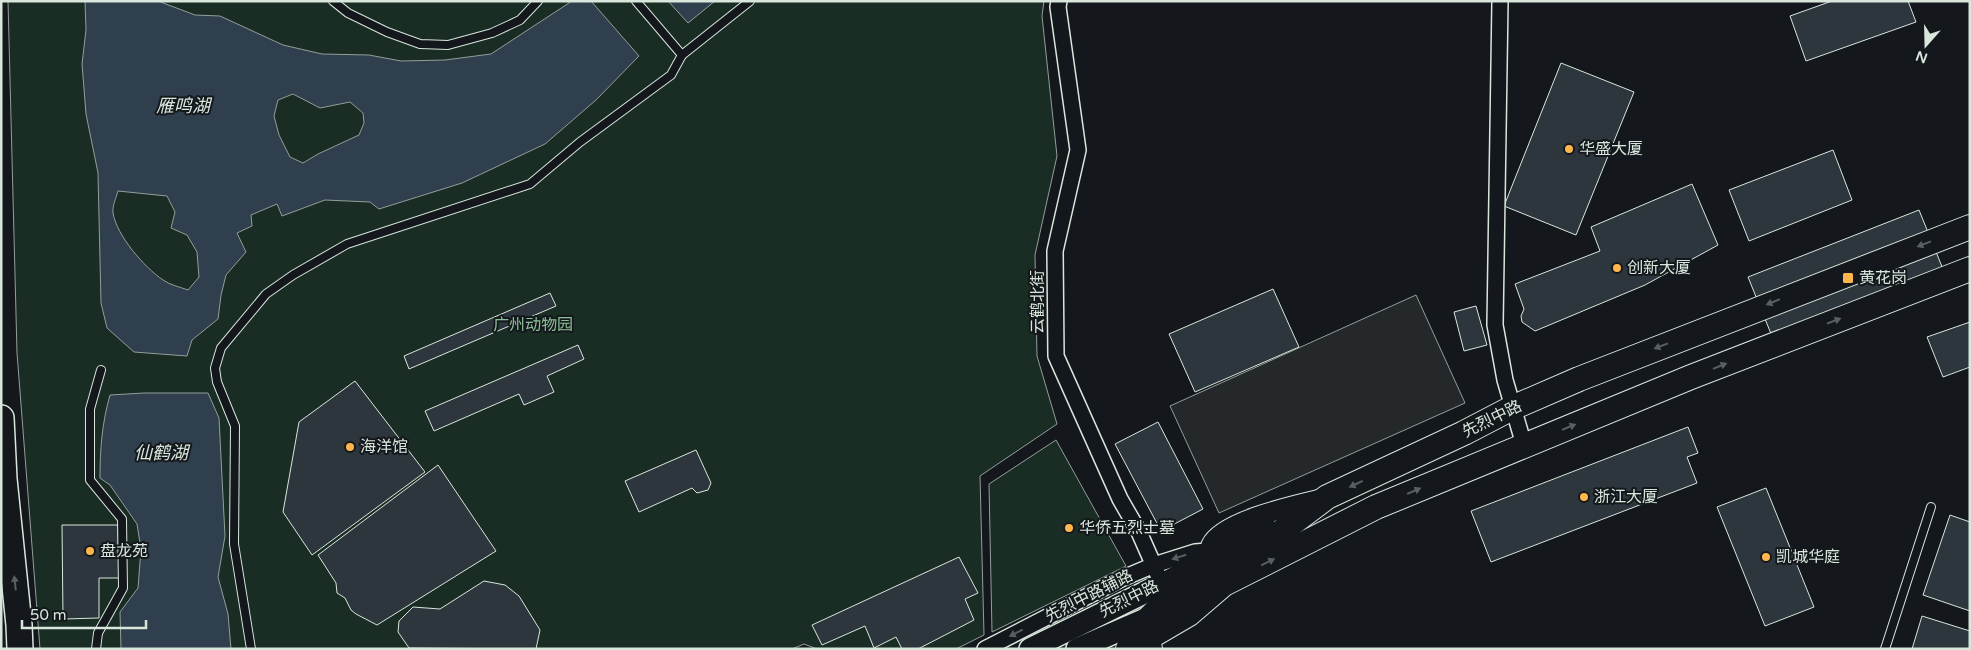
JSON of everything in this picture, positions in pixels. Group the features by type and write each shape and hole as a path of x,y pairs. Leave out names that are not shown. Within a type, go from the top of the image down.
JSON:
{"highway":[{"path":"1,418 4,479 20,625 20,649"}],"main road":[{"name":"先烈中路","path":"1217,563 1278,534 1327,497 1464,433 1512,408 1627,359 1970,227"},
{"name":"先烈中路","path":"1030,649 1070,628 1158,574 1217,563 1376,507 1762,349 1970,268"},
{"path":"1070,628 1141,639 1173,598 1217,563"},
{"name":"先烈中路","path":"1077,649 1141,639"}],"street":[{"name":"云鹤北街","path":"1059,1 1058,8 1078,150 1055,251 1056,356 1120,499 1139,532 1158,574"},
{"path":"1500,1 1496,324 1505,380 1524,445"},
{"name":"先烈中路辅路","path":"985,649 1121,579 1158,574"}],"lane":[{"path":"333,1 348,12 387,32 420,44 448,45 492,33 520,20 538,1"},
{"path":"636,1 682,55"},
{"path":"251,649 234,544 236,426 217,382 215,368 221,348 266,294 347,244 530,184 580,142 670,75 682,55 750,1"},
{"path":"96,649 98,633 123,588 122,520 90,480 90,408 101,370"},
{"path":"1885,649 1931,507"}],"green space":[{"name":"广州动物园","path":"8,1 1044,1 1042,16 1057,156 1035,255 1037,356 1057,424 980,476 984,635 956,649 817,649 804,644 792,649 40,649 17,353"},
{"path":"1056,440 1126,566 992,632 989,484"}],"shaded area":[{"path":"1416,295 1465,403 1219,513 1170,406"}],"water":[{"name":"雁鸣湖","path":"85,1 158,1 195,15 220,16 283,45 322,54 369,55 401,61 445,60 491,54 572,1 591,1 639,56 596,100 545,144 462,183 379,209 370,202 325,200 282,216 277,204 251,215 252,226 237,233 246,252 226,275 218,319 192,340 187,356 134,352 107,328 101,303 98,173 86,114 82,64 86,30","holes":["293,94 320,108 350,102 363,113 364,123 359,135 303,163 290,157 279,135 274,116 278,100","118,191 167,196 175,212 171,228 187,235 197,252 199,277 188,290 163,280 132,250 120,231 113,213"]},
{"path":"668,1 715,1 688,23"},
{"name":"仙鹤湖","path":"208,393 219,418 225,536 218,577 228,614 231,649 121,649 120,612 138,588 141,549 137,524 110,485 100,478 101,446 103,426 110,395"}],"building":[{"path":"1832,1 1908,1 1916,22 1806,61 1790,16"},
{"name":"华盛大厦","path":"1561,63 1634,92 1576,235 1504,206"},
{"path":"1833,150 1852,200 1749,241 1729,190"},
{"name":"创新大厦","path":"1692,184 1718,245 1645,285 1535,331 1522,322 1521,316 1524,309 1515,284 1600,251 1591,227"},
{"name":"黄花岗","path":"1919,210 1947,279 1776,346 1748,277"},
{"path":"1273,289 1299,347 1195,392 1169,334"},
{"path":"550,293 556,306 409,369 404,356"},
{"path":"1476,306 1487,345 1464,351 1454,312"},
{"path":"1970,322 1970,367 1943,377 1927,337"},
{"path":"578,345 584,359 547,376 554,392 524,405 519,394 434,431 425,411"},
{"name":"海洋馆","path":"355,381 425,472 312,555 283,512 299,422"},
{"path":"1158,422 1203,509 1161,531 1115,444"},
{"name":"浙江大厦","path":"1688,427 1698,453 1687,457 1697,483 1491,562 1471,511"},
{"path":"696,450 711,483 708,490 697,493 692,488 639,512 625,481"},
{"path":"438,465 496,551 377,625 351,610 345,598 337,593 336,583 318,555"},
{"name":"凯城华庭","path":"1766,488 1814,607 1765,626 1717,507"},
{"path":"1950,515 1970,522 1970,611 1923,595"},
{"name":"盘龙苑","path":"62,525 118,525 119,578 99,578 99,618 63,619"},
{"path":"959,557 978,593 965,599 974,620 918,649 902,649 896,637 874,648 865,626 822,645 812,625"},
{"path":"484,581 505,585 519,596 540,630 536,649 409,648 398,632 399,621 413,607 440,609"},
{"path":"1922,616 1970,631 1970,649 1912,649"}],"place":[{"name":"华盛大厦","path":"1569,149"},
{"name":"创新大厦","path":"1617,268"},
{"name":"黄花岗","path":"1848,278"},
{"name":"海洋馆","path":"350,447"},
{"name":"浙江大厦","path":"1584,497"},
{"name":"华侨五烈士墓","path":"1069,528"},
{"name":"盘龙苑","path":"90,551"},
{"name":"凯城华庭","path":"1766,557"}]}
